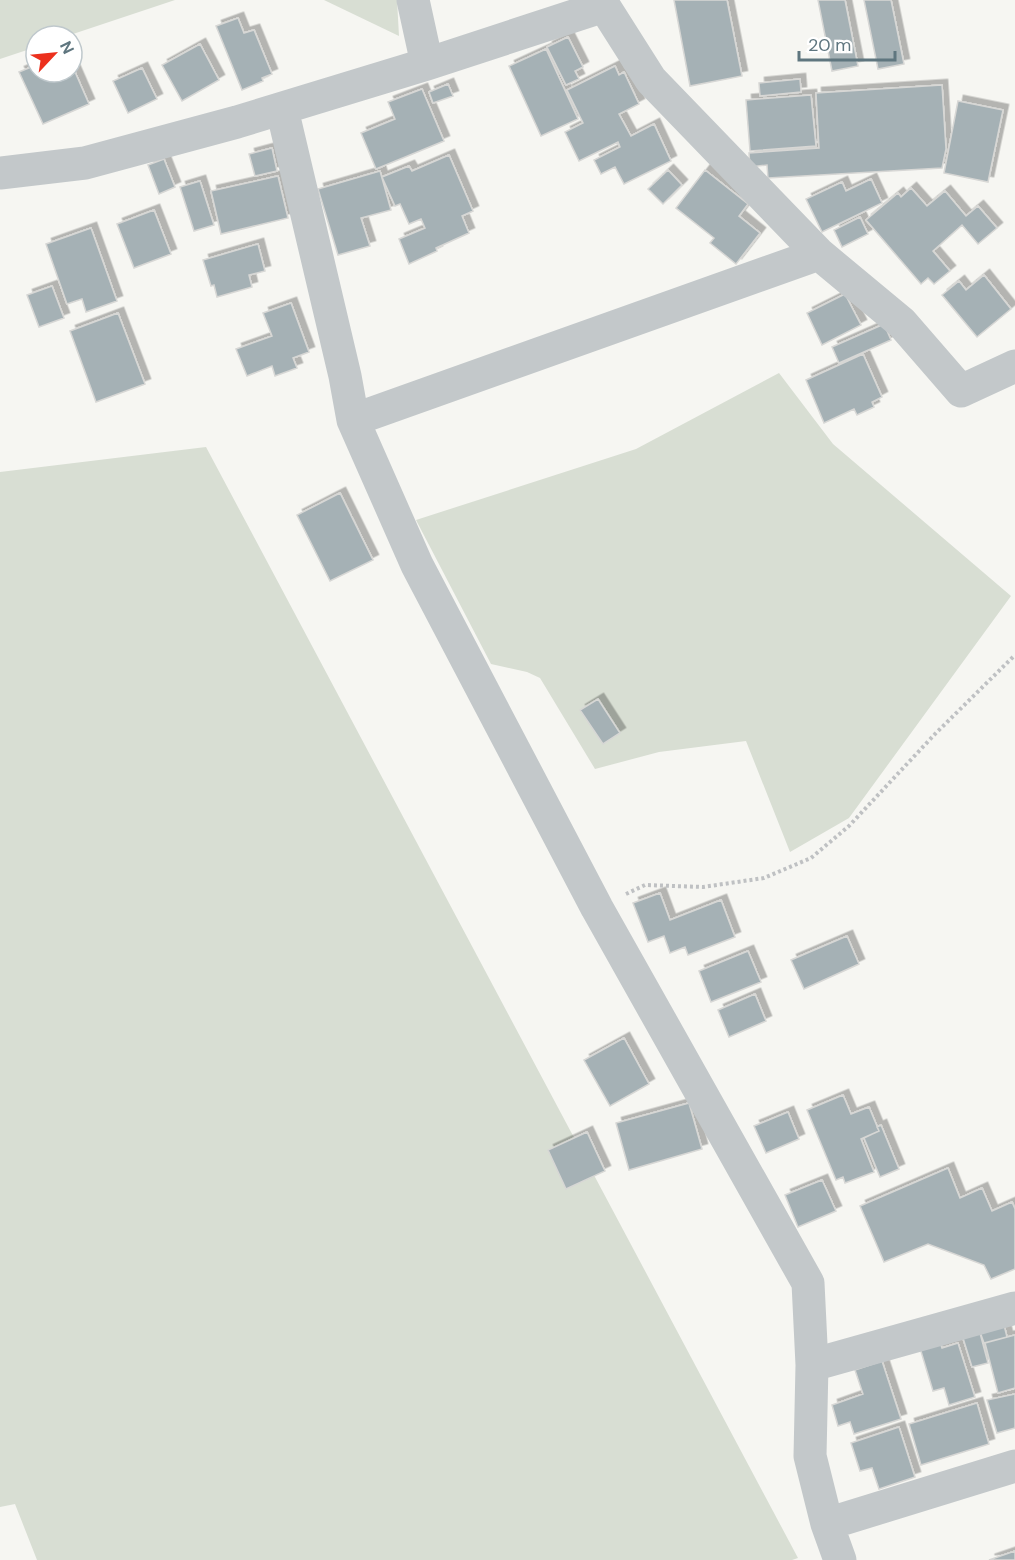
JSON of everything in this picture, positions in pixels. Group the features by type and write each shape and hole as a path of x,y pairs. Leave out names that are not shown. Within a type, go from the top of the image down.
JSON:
{"street":[{"path":"413,0 427,64"},
{"path":"0,173 85,163 282,109 611,3 651,80 819,254 902,323 961,391 1015,366"},
{"path":"282,109 345,376 353,420 417,565 597,908 808,1283 812,1365 810,1456 827,1524 840,1560"},
{"path":"353,420 819,254"},
{"path":"812,1365 1015,1308"},
{"path":"827,1524 1015,1466"}],"path":[{"path":"597,908 645,885 703,886 759,878 811,858 849,826 935,734 1015,655"}],"shaded area":[{"path":"0,0 175,0 84,30 84,24 24,24 24,51 0,59"},
{"path":"324,0 397,0 399,36"},
{"path":"779,373 833,444 1011,596 849,818 790,852 746,741 659,752 595,769 540,678 527,672 491,664 416,520 636,449"},
{"path":"206,447 798,1558 792,1560 37,1560 15,1504 0,1507 0,472"}],"building":[{"path":"674,0 727,0 742,76 690,86"},
{"path":"818,0 845,0 858,66 832,71"},
{"path":"864,0 891,0 904,64 878,69"},
{"path":"238,18 244,33 254,30 272,74 262,78 263,81 242,90 216,26"},
{"path":"568,37 583,67 575,71 579,79 566,85 547,47"},
{"path":"200,44 219,80 182,101 162,65"},
{"path":"546,49 578,119 541,136 509,66"},
{"path":"615,66 619,75 624,72 639,104 619,114 631,136 654,124 671,161 624,184 615,167 601,174 594,160 620,147 618,142 579,161 565,132 583,123 567,90"},
{"path":"142,68 157,99 128,113 113,81"},
{"path":"24,70 24,83 19,72"},
{"path":"800,79 801,92 760,96 759,83"},
{"path":"25,84 80,84 89,104 43,124"},
{"path":"448,84 453,96 433,103 429,92"},
{"path":"942,85 946,149 942,168 768,178 767,165 750,167 749,153 819,148 816,93"},
{"path":"422,89 444,141 376,169 361,133 395,119 388,102"},
{"path":"811,95 816,146 750,151 746,100"},
{"path":"958,101 1003,110 988,182 944,173"},
{"path":"272,148 277,171 255,176 249,154"},
{"path":"449,155 473,211 462,216 469,233 436,248 437,251 409,264 399,239 425,228 421,219 409,224 400,204 395,206 382,177 409,166 412,171"},
{"path":"164,159 175,187 159,194 148,165"},
{"path":"668,170 682,185 663,204 648,189"},
{"path":"705,170 748,204 739,216 760,233 736,264 710,243 714,238 676,208"},
{"path":"380,171 391,210 361,218 370,246 338,255 318,189"},
{"path":"278,176 288,218 221,234 211,191"},
{"path":"871,179 882,203 822,232 806,199 842,182 846,191"},
{"path":"200,181 214,225 194,231 180,187"},
{"path":"911,188 927,206 945,191 966,216 978,206 997,228 978,244 962,225 933,251 950,271 934,284 928,278 921,284 866,220 898,193 901,197"},
{"path":"154,210 171,254 134,268 117,224"},
{"path":"860,217 868,234 842,247 834,230"},
{"path":"91,228 117,301 86,312 82,299 67,304 46,244"},
{"path":"258,244 265,271 249,275 252,287 217,297 203,260"},
{"path":"984,275 1011,309 977,337 942,295 959,281 966,290"},
{"path":"52,286 64,318 39,327 27,295"},
{"path":"845,294 861,325 822,345 807,313"},
{"path":"291,303 309,352 293,358 297,368 275,376 272,366 247,376 236,349 272,336 263,313"},
{"path":"118,313 145,384 96,402 70,331"},
{"path":"884,324 891,340 839,363 832,347"},
{"path":"863,354 882,397 872,402 874,407 857,415 854,409 824,423 806,380"},
{"path":"340,493 373,560 330,581 297,515"},
{"path":"598,699 620,733 603,744 580,710"},
{"path":"660,893 670,920 721,900 735,937 688,955 685,947 670,953 664,936 648,942 633,903"},
{"path":"847,936 859,964 804,989 791,960"},
{"path":"748,951 761,982 711,1002 699,971"},
{"path":"755,994 766,1021 729,1037 718,1010"},
{"path":"624,1038 649,1084 610,1106 584,1060"},
{"path":"843,1095 851,1114 869,1107 879,1131 861,1139 874,1172 845,1183 843,1177 836,1180 807,1110"},
{"path":"689,1103 702,1149 629,1170 616,1123"},
{"path":"788,1112 799,1139 766,1153 754,1126"},
{"path":"881,1125 899,1169 880,1177 864,1138 879,1131 877,1127"},
{"path":"587,1132 605,1171 566,1189 548,1150"},
{"path":"948,1168 960,1198 982,1188 992,1211 1012,1202 1015,1209 1015,1269 991,1279 984,1265 928,1244 884,1262 860,1206"},
{"path":"822,1180 836,1211 798,1227 785,1195"},
{"path":"1004,1325 1007,1337 984,1343 980,1332"},
{"path":"980,1333 988,1363 972,1367 963,1338"},
{"path":"1015,1335 1015,1388 998,1393 985,1343"},
{"path":"940,1342 942,1348 958,1343 975,1397 949,1405 944,1388 933,1391 920,1348"},
{"path":"882,1361 901,1419 854,1434 850,1422 838,1426 832,1405 863,1394 855,1370"},
{"path":"1015,1394 1015,1428 997,1433 987,1400"},
{"path":"977,1403 989,1444 921,1465 909,1424"},
{"path":"899,1427 915,1477 879,1489 872,1468 860,1471 851,1443"},
{"path":"1015,1551 1015,1560 989,1560"}]}
